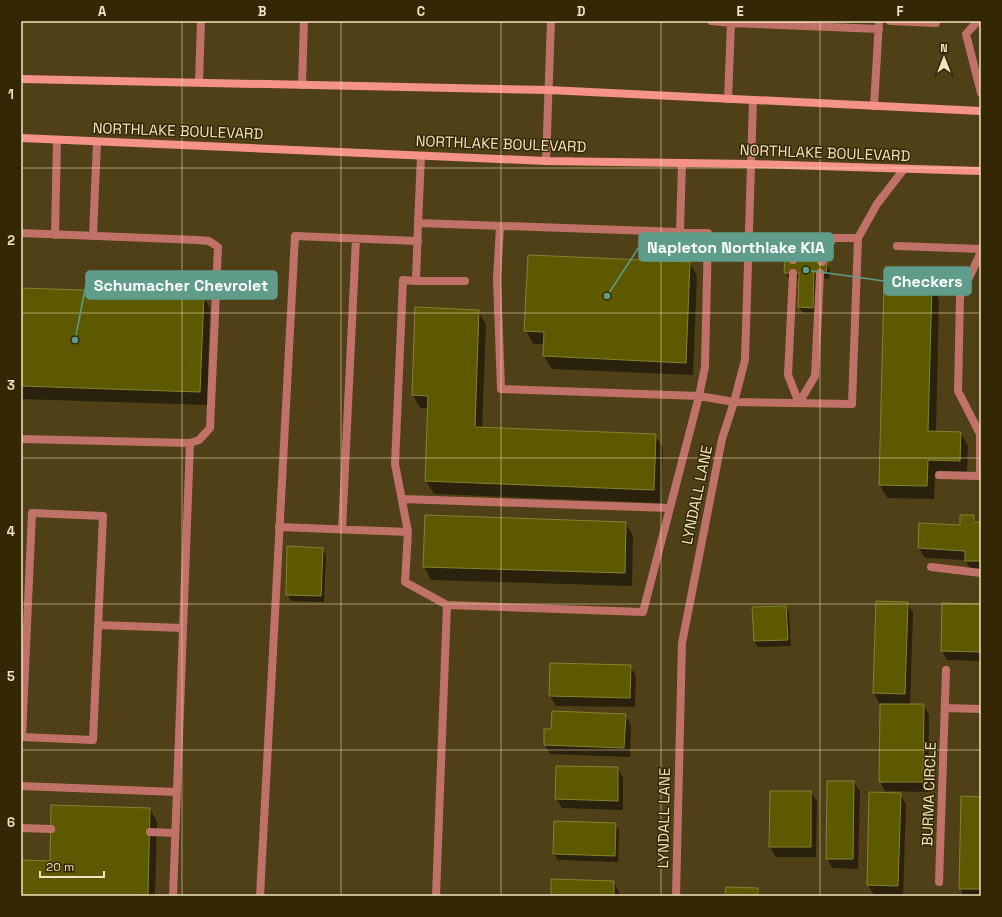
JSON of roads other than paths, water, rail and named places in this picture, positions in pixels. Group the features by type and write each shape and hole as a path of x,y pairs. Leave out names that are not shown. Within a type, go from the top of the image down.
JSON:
{"main road":[{"path":"21,78 549,90 981,111"},
{"name":"NORTHLAKE BOULEVARD","path":"21,138 546,161 751,164 981,171"}],"street":[{"path":"199,82 201,21"},
{"path":"302,85 304,21"},
{"path":"546,161 551,21"},
{"path":"712,21 731,23 879,25 874,106"},
{"path":"890,21 936,23"},
{"path":"978,21 966,34 981,94"},
{"path":"728,99 731,23"},
{"name":"LYNDALL LANE","path":"676,896 682,643 722,439 734,402 744,360 753,100"},
{"path":"55,235 57,140"},
{"path":"93,236 97,142"},
{"path":"416,281 421,156"},
{"path":"680,232 682,163"},
{"path":"500,226 497,279 501,389 699,396 734,402 852,404 858,238 877,204 904,169"},
{"path":"418,223 708,233 705,367 699,396 643,612 447,605 405,582 408,532 395,464 403,280 465,282"},
{"path":"21,234 198,240 209,241 218,247 210,428 199,440 190,443 21,439"},
{"path":"260,896 294,236 418,242"},
{"path":"793,260 797,242 802,238 858,238"},
{"path":"822,262 824,250 834,238"},
{"path":"342,530 356,239"},
{"path":"897,246 981,249"},
{"path":"939,475 980,476 980,434 958,391 960,297 981,252"},
{"path":"793,272 788,375 799,403"},
{"path":"799,403 815,376 820,272"},
{"path":"173,896 190,443"},
{"path":"402,499 670,508"},
{"path":"32,513 103,516 98,625 93,740 22,737 24,622 32,513"},
{"path":"279,527 408,532"},
{"path":"931,567 981,572"},
{"path":"436,896 447,605"},
{"path":"98,625 183,628"},
{"name":"BURMA CIRCLE","path":"939,882 946,708 946,670"},
{"path":"946,708 981,709"},
{"path":"21,786 177,792"},
{"path":"21,828 51,829"},
{"path":"150,832 175,833"}],"place":[{"name":"Checkers","path":"806,270"},
{"name":"Napleton Northlake KIA","path":"607,296"},
{"name":"Schumacher Chevrolet","path":"75,340"}]}
